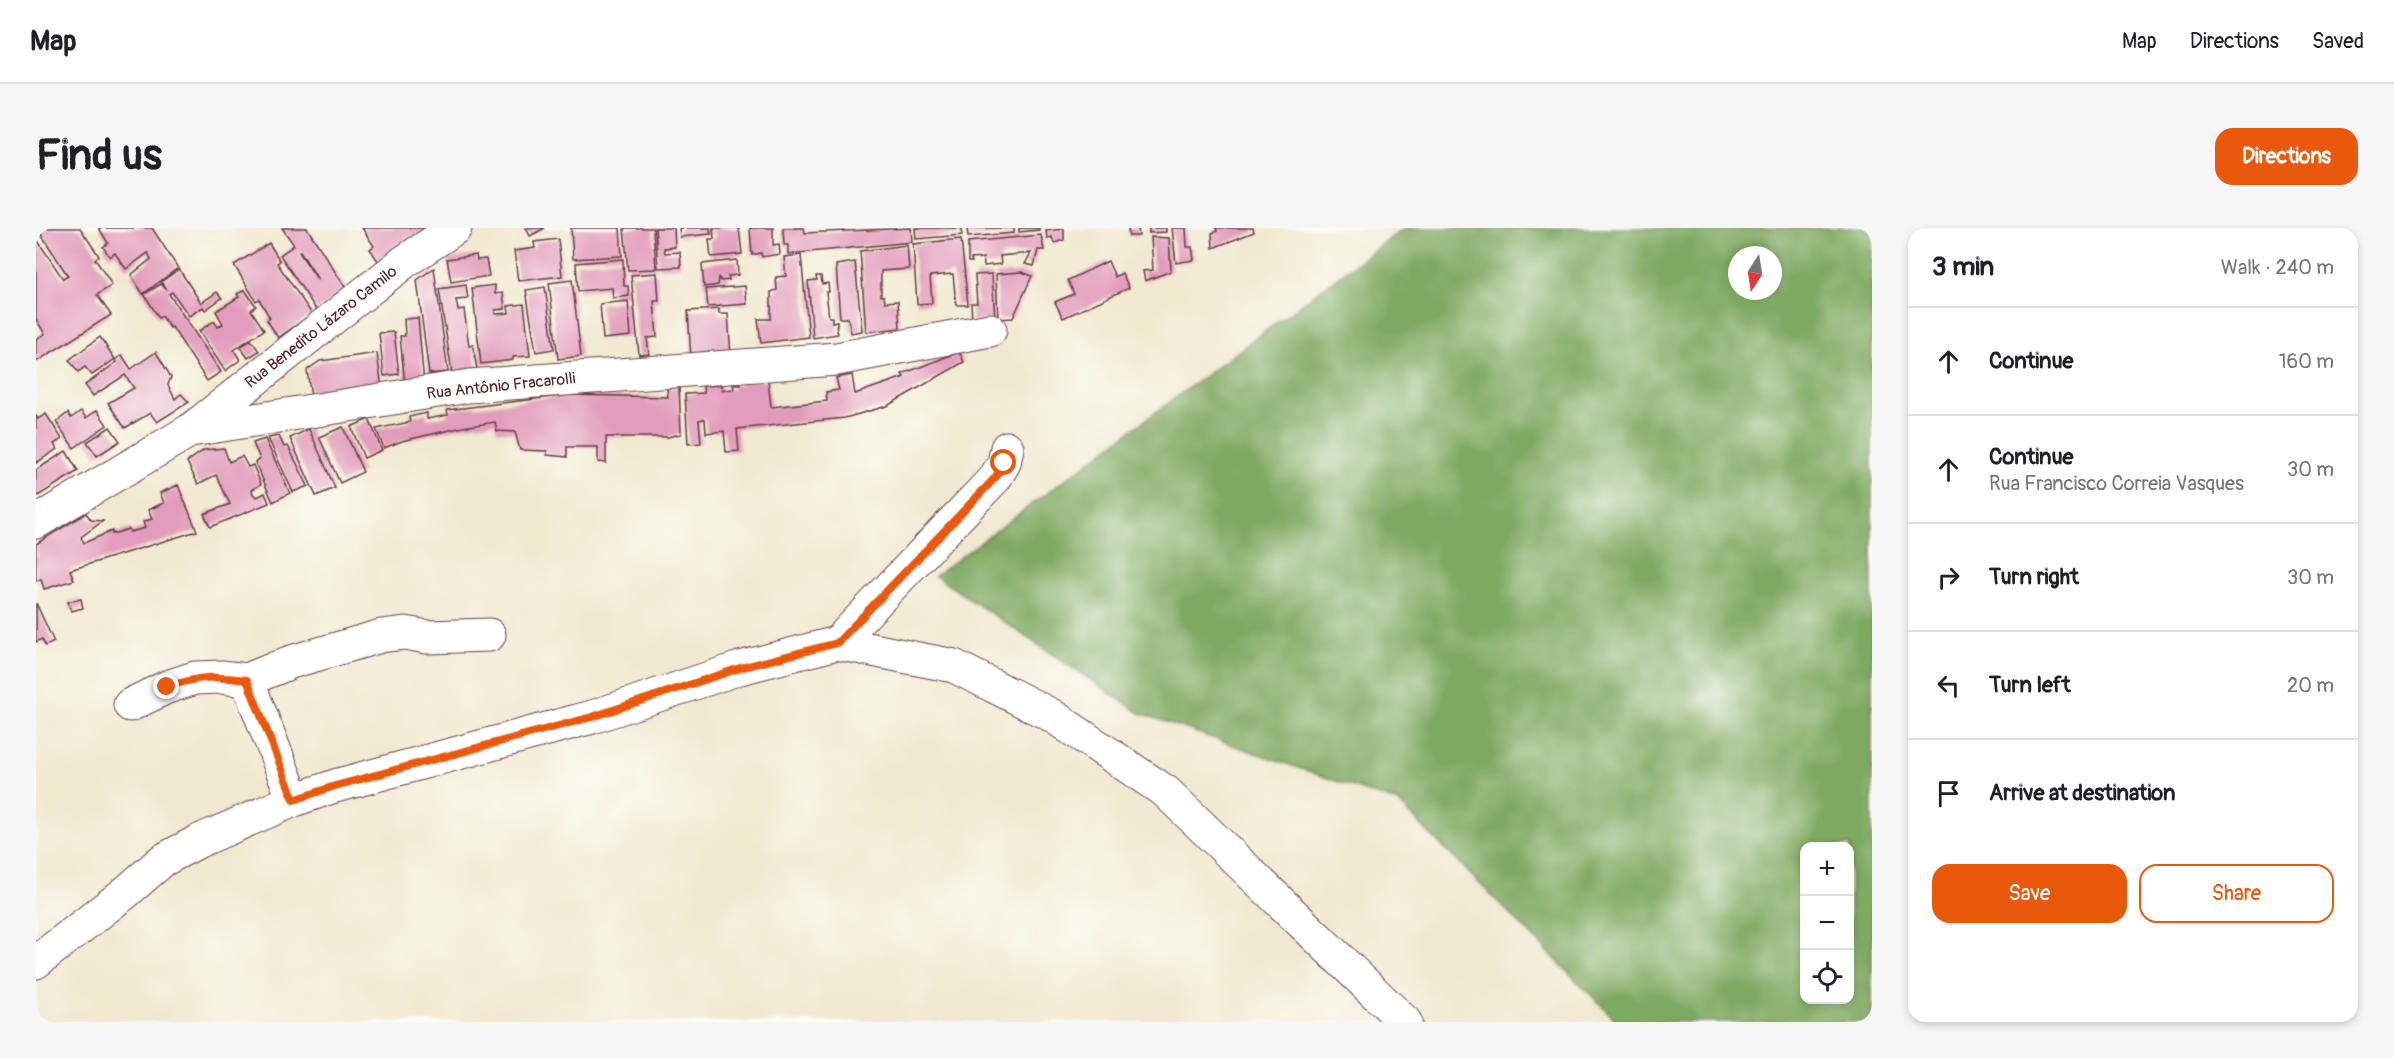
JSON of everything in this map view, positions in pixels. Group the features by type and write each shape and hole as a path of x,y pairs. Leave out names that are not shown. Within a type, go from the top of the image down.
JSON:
{"street":[{"name":"Rua Benedito Lázaro Camilo","path":"191,430 404,262 455,228"},
{"name":"Rua Antônio Fracarolli","path":"36,522 191,430 469,386 837,359 990,330"},
{"path":"837,643 995,478 1004,463 1007,448"},
{"path":"130,705 167,687 195,678 221,677 247,680 291,662 381,636 405,633 427,637 489,635"},
{"path":"36,962 125,893 163,860 199,841 294,800 592,717 740,668 837,643 954,666 1051,715 1166,792 1405,1022"},
{"path":"247,680 294,800"}],"green space":[{"path":"1404,228 1872,228 1872,1022 1618,1022 1399,803 1140,713 935,576"}],"building":[{"path":"37,228 80,228 99,256 95,259 112,285 97,295 111,315 36,362 36,339 45,334 36,319 36,238 63,279 68,276"},
{"path":"99,228 152,228 178,268 143,294 131,275 151,259 148,253 126,269 115,253 110,257 103,247 108,243"},
{"path":"282,228 307,228 347,290 317,311 280,255 294,245","holes":["300,251 317,278 299,252"]},
{"path":"362,228 436,228 380,264 370,249 374,246"},
{"path":"526,228 545,228 530,236"},
{"path":"571,228 620,228 622,256 573,259"},
{"path":"624,228 653,228 656,269 628,270"},
{"path":"655,228 674,228 675,247 664,248 665,253 680,252 681,267 658,268"},
{"path":"679,228 710,228 711,234 680,237"},
{"path":"713,228 739,228 742,254 711,257 709,239 714,239"},
{"path":"750,228 773,228 773,245 779,244 780,254 762,257 761,253 752,255"},
{"path":"783,228 804,228 805,233 911,228 912,242 788,254 788,245 784,245"},
{"path":"915,228 962,228 962,235 916,239"},
{"path":"967,228 1014,228 1014,233 968,237"},
{"path":"1019,228 1039,228 1039,230 1019,232"},
{"path":"1128,228 1138,228 1139,236 1129,236"},
{"path":"1149,228 1166,228 1166,232 1149,233"},
{"path":"1172,228 1186,228 1187,247 1192,247 1194,260 1176,263"},
{"path":"1216,228 1253,228 1254,232 1213,248 1212,233 1217,231"},
{"path":"1064,229 1064,240 1054,243 1052,237 1047,239 1046,231"},
{"path":"1041,235 1044,250 1038,250 1034,266 1025,264 1031,253 1000,256 1001,264 984,266 983,258 971,259 972,262 968,262 968,242"},
{"path":"1151,237 1169,238 1171,271 1145,281 1143,271 1153,270"},
{"path":"558,239 562,276 518,281 514,251 535,248 534,242"},
{"path":"961,239 968,305 956,305 953,274 930,276 932,303 917,304 913,244"},
{"path":"269,243 280,261 277,263 312,314 278,338 267,320 270,318 259,299 256,301 234,265"},
{"path":"907,245 909,269 881,271 881,296 884,296 885,302 898,301 900,328 866,332 860,251"},
{"path":"476,255 477,260 486,259 489,276 451,282 447,259"},
{"path":"801,255 809,337 761,343 758,319 771,319 771,292 777,290 776,277 786,276 784,257"},
{"path":"623,259 624,286 628,286 629,296 613,298 612,288 578,291 576,263"},
{"path":"737,260 738,275 728,276 729,280 721,281 719,278 718,285 704,287 702,264"},
{"path":"1108,261 1115,277 1122,273 1129,288 1063,318 1055,302 1074,294 1068,280"},
{"path":"855,262 862,331 851,333 848,318 840,318 836,265"},
{"path":"434,268 448,372 429,374 417,280"},
{"path":"179,269 201,303 217,292 222,298 205,310 203,307 189,316 172,292 169,294 221,372 207,381 172,327 170,328 162,316 159,318 144,294 161,284 167,290 161,282"},
{"path":"1022,272 1032,276 1013,318 998,319 996,274"},
{"path":"657,273 659,301 654,301 657,337 647,338 649,354 639,355 631,275"},
{"path":"992,274 995,319 972,322 971,303 977,303 975,275"},
{"path":"816,276 821,276 822,284 828,283 829,292 826,292 829,317 832,317 832,322 837,321 838,334 813,338 808,281 817,280"},
{"path":"572,280 581,356 558,359 549,283"},
{"path":"466,285 468,299 456,300 458,310 464,309 469,346 473,345 477,370 452,373 439,289"},
{"path":"495,285 495,294 503,293 505,309 495,310 495,314 509,313 508,306 524,304 530,356 481,364 472,288"},
{"path":"745,286 747,304 708,307 706,289"},
{"path":"545,287 554,349 536,352 526,290"},
{"path":"245,290 256,306 251,310 264,330 234,350 240,360 225,371 199,331 214,321 218,327 223,324 216,311 239,297 237,294"},
{"path":"628,301 631,336 603,339 600,304"},
{"path":"719,309 719,314 728,314 731,356 691,358 688,311"},
{"path":"418,318 424,384 405,385 400,336 405,336 404,319"},
{"path":"394,332 399,374 384,376 379,333"},
{"path":"100,337 115,359 92,375 85,367 78,372 69,360"},
{"path":"251,340 259,351 248,358 240,347"},
{"path":"156,352 171,377 168,385 175,399 181,394 189,402 157,422 150,413 125,428 108,403 134,388 125,375 93,396 85,385 117,362 115,360 122,355 131,369"},
{"path":"959,352 964,362 887,406 845,418 737,429 739,451 726,452 724,431 706,433 705,419 699,420 701,443 688,444 685,394 704,393 703,386 721,385 722,390 734,389 733,385 741,385 741,382 768,380 771,407 827,401 826,392 839,390 836,378 852,375 855,394 904,377 902,374"},
{"path":"377,353 382,388 311,397 307,370 320,361"},
{"path":"679,387 681,434 668,437 606,437 606,463 598,462 598,447 567,447 567,457 547,455 547,451 520,450 515,432 497,431 495,422 402,441 384,448 376,429 410,422 409,417 427,413 427,419 448,415 447,410 568,395 668,397 667,388"},
{"path":"97,410 107,425 74,448 56,422 68,413 71,418 81,411 86,418"},
{"path":"46,414 62,439 54,444 57,449 36,463 36,416 38,419"},
{"path":"369,419 382,450 364,458 351,427"},
{"path":"110,427 120,441 97,456 87,442"},
{"path":"343,427 363,472 340,483 319,437"},
{"path":"309,429 335,488 316,496 290,438"},
{"path":"279,436 284,447 288,446 308,486 293,492 268,438"},
{"path":"265,439 290,493 273,502 255,462 260,459 253,443"},
{"path":"224,448 229,462 242,456 248,467 253,465 261,484 252,490 253,494 257,497 265,493 269,503 210,527 204,514 230,504 216,475 198,484 187,462 204,450"},
{"path":"66,451 78,471 38,496 36,470"},
{"path":"178,485 197,531 70,570 74,580 44,589 41,579 36,581 36,544 86,513 91,520 103,521 81,537 84,543 112,531 112,534 129,529 130,532 145,528 143,522 152,519 148,510 164,503 160,493"},
{"path":"81,599 83,608 71,611 68,602"},
{"path":"36,603 54,642 45,646 42,639 36,642"}],"route":[{"path":"167,687 195,678 221,677 247,680 294,800 335,786 592,717 740,668 837,643 995,478 1004,463"}]}
